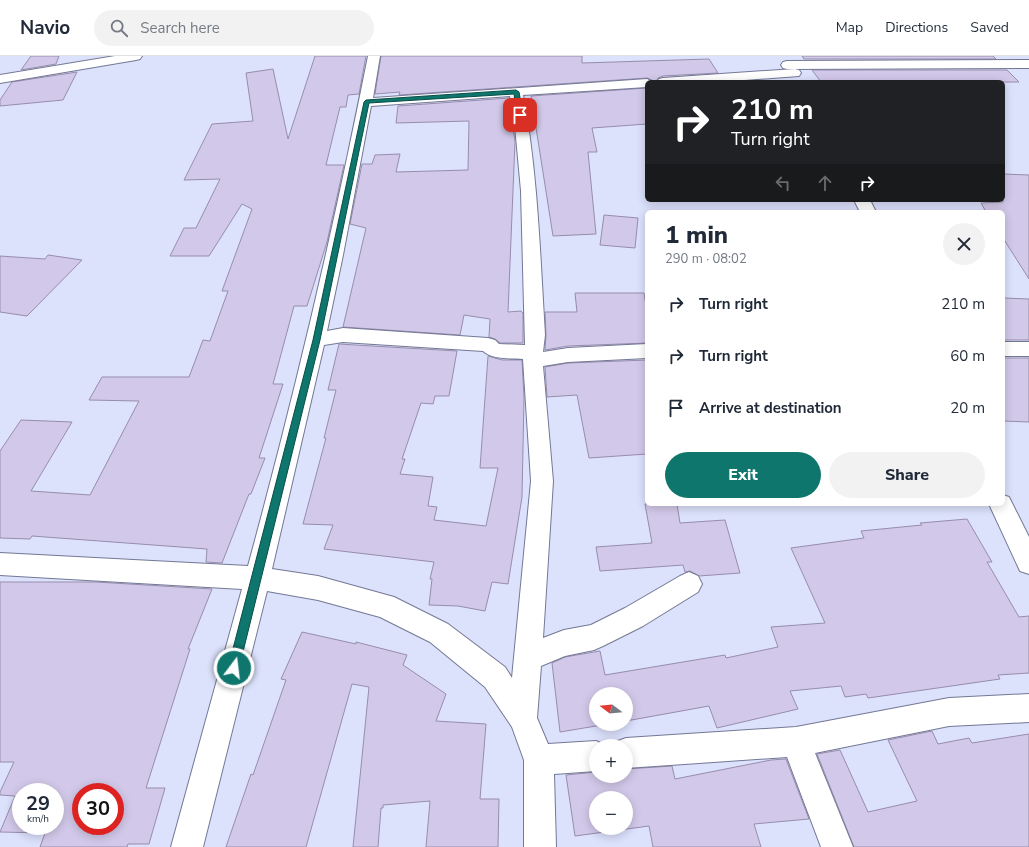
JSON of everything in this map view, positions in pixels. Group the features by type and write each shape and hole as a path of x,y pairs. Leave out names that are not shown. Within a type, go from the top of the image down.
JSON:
{"street":[{"path":"0,79 85,60 136,56"},
{"path":"187,847 257,578 316,340 366,102 374,56"},
{"path":"683,80 791,69 1029,64"},
{"path":"366,102 645,83"},
{"path":"516,92 522,126 529,191 534,283 534,357 542,481 523,718"},
{"path":"316,340 343,335 450,342 488,345 494,350 534,357 645,351"},
{"path":"1005,349 1029,349"},
{"path":"1002,506 1029,563"},
{"path":"0,564 257,578 318,588 385,606 439,633 495,677 523,718 539,760 540,847"},
{"path":"528,658 564,643 594,637 634,617 689,584"},
{"path":"633,753 796,742 949,712 1029,708"},
{"path":"796,742 838,847"},
{"path":"539,760 589,756"}],"building":[{"path":"31,56 59,56 56,64 21,70"},
{"path":"315,56 366,56 359,94 348,95 346,107 340,107 326,165 344,165 327,242 307,306 294,306 273,384 283,384 259,458 265,458 222,563 206,562 207,549 32,536 30,539 0,538 0,451 21,420 72,422 31,491 90,495 139,401 89,400 102,377 189,377 203,340 210,341 228,291 222,291 252,209 242,204 209,256 170,256 184,228 196,228 220,179 184,180 212,124 253,121 246,73 273,69 288,139"},
{"path":"381,56 582,56 582,63 709,59 718,73 663,76 657,80 647,78 399,95 400,92 375,94"},
{"path":"802,56 993,56 996,59 804,59"},
{"path":"812,70 1007,70 1019,82 1005,82 1005,80 820,80"},
{"path":"77,72 63,100 0,106 0,100 12,82"},
{"path":"645,88 645,124 592,128 597,152 588,152 596,234 553,236 531,96"},
{"path":"509,98 515,142 508,312 521,311 523,313 523,343 500,343 489,337 490,319 464,315 460,335 343,327 366,228 350,224 362,164 372,164 375,155 400,154 396,172 468,170 469,121 396,123 398,106"},
{"path":"1005,174 1029,175 1029,279 1005,241 1005,210 985,210 981,203 1005,202"},
{"path":"604,215 638,218 635,248 600,245"},
{"path":"48,255 82,260 27,316 0,312 0,256 45,259"},
{"path":"575,293 644,293 645,343 568,346 545,350 545,312 577,312"},
{"path":"1005,298 1029,299 1029,340 1005,340"},
{"path":"339,344 457,351 449,396 435,396 433,404 421,403 402,459 405,459 400,474 433,477 428,506 437,507 434,520 486,526 498,468 480,468 488,356 502,360 522,360 524,398 522,497 508,584 492,582 485,611 458,606 429,605 432,579 430,579 434,562 324,549 333,525 303,524 326,438 324,438 336,390 328,390"},
{"path":"1005,358 1029,358 1029,422 1005,421"},
{"path":"645,360 645,454 589,458 577,395 547,397 545,367 568,363"},
{"path":"645,506 677,506 680,523 725,520 740,573 699,576 690,571 685,572 683,565 600,571 596,547 652,543"},
{"path":"967,519 992,562 987,562 1019,617 1029,616 1029,673 998,675 1000,679 868,698 866,694 845,697 841,686 790,691 798,709 717,728 709,706 633,720 633,687 589,687 589,727 560,732 552,663 565,657 600,651 605,675 725,655 726,658 778,647 771,627 825,623 791,548 864,538 861,531 922,525 920,523"},
{"path":"0,582 96,582 212,589 188,649 190,649 146,788 165,788 149,844 128,844 127,847 40,847 44,835 64,835 64,783 12,783 12,796 0,795 14,762 0,762"},
{"path":"302,632 356,644 356,642 407,655 403,665 446,694 436,721 486,724 480,799 499,799 498,847 426,847 430,801 383,805 383,808 381,808 378,847 353,847 369,687 352,684 306,847 226,847 286,680 281,679"},
{"path":"932,731 938,744 969,738 972,743 1029,734 1029,847 854,847 817,754 840,750 868,812 917,801 888,740"},
{"path":"786,759 809,819 754,824 761,847 653,847 649,826 633,828 633,791 589,791 589,834 575,836 566,775 589,773 589,783 633,783 633,769 672,766 675,779 771,760"},
{"path":"12,803 12,832 0,832"}],"route":[{"path":"234,668 316,340 366,102 516,92 520,115"}]}
